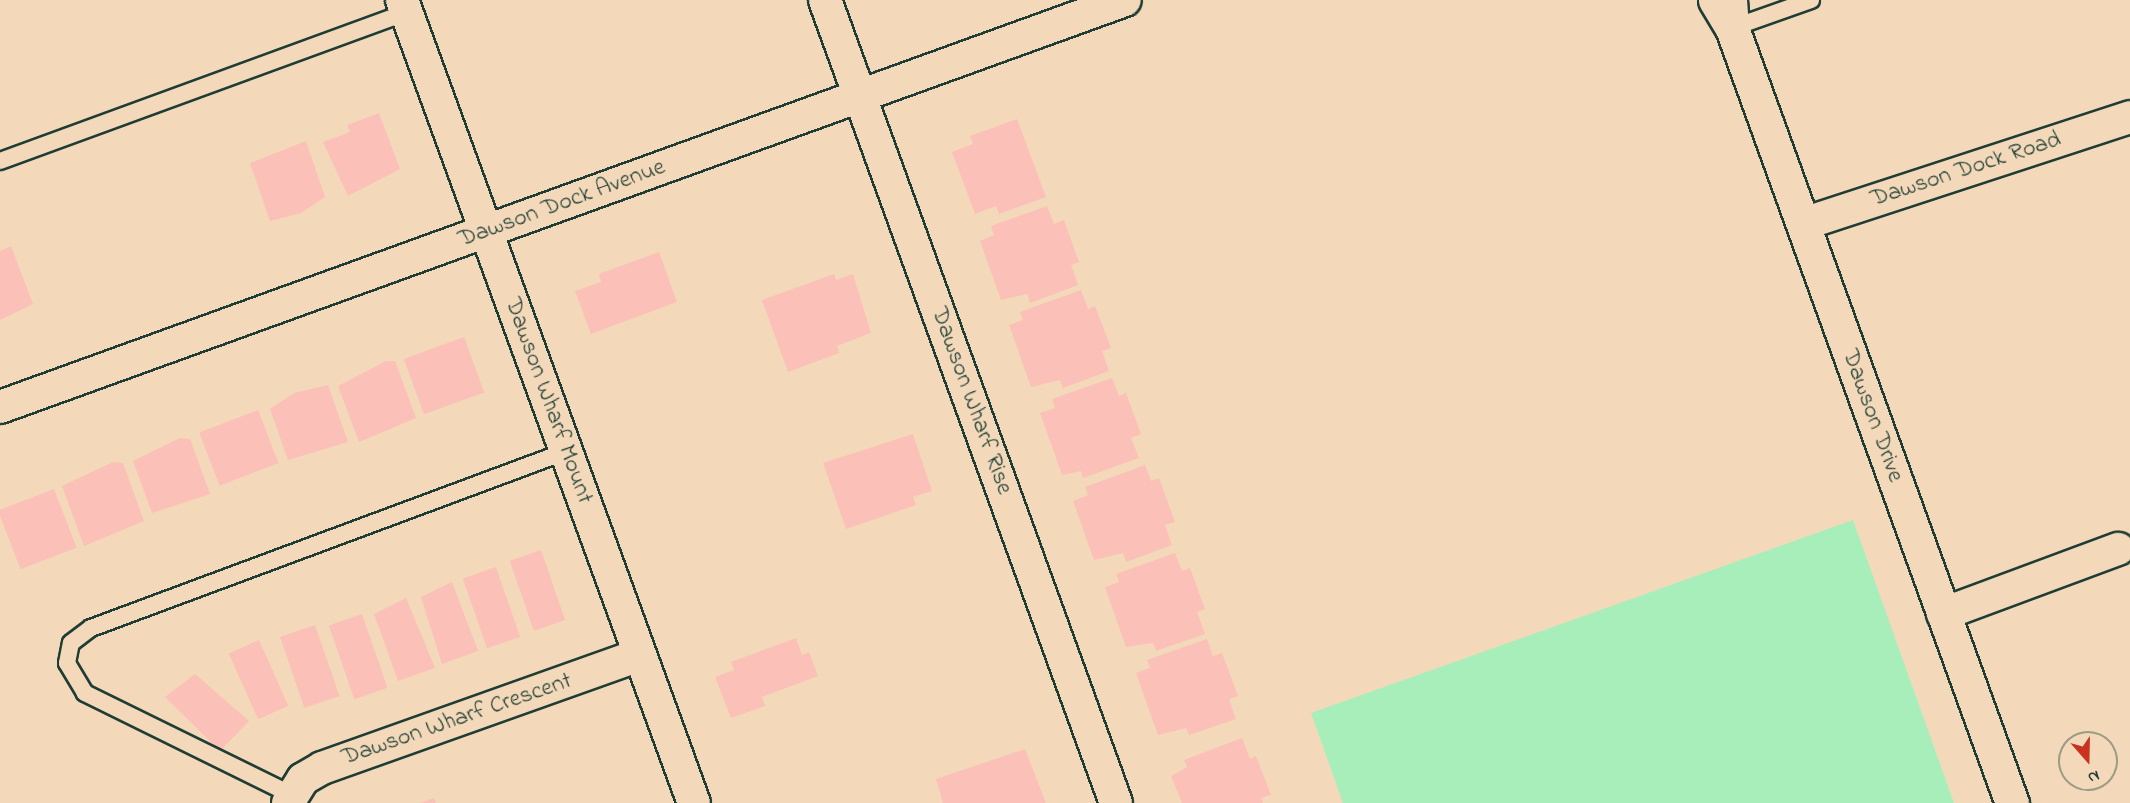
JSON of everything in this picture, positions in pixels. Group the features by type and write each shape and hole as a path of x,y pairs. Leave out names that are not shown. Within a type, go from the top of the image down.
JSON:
{"street":[{"name":"Dawson Wharf Rise","path":"825,0 1116,803"},
{"name":"Dawson Dock Avenue","path":"0,407 1125,0"},
{"name":"Dawson Drive","path":"1715,0 1731,14 1803,224 2012,803"},
{"name":"Dawson Wharf Mount","path":"405,6 694,803"},
{"name":"Dawson Dock Road","path":"1803,224 2130,117"},
{"path":"1943,614 2118,549"},
{"name":"Dawson Wharf Crescent","path":"289,798 322,768 640,656"}],"lane":[{"path":"1731,14 1811,0"},
{"path":"0,160 405,6"},
{"path":"289,798 85,693 67,663 71,643 91,628 567,451"}],"green space":[{"path":"1853,520 1954,803 1343,803 1311,713"}],"building":[{"path":"379,113 400,169 348,196 323,142 350,132 347,125"},
{"path":"1017,119 1046,197 999,214 996,206 975,214 952,152 973,144 970,136"},
{"path":"306,141 325,197 301,213 270,221 250,163"},
{"path":"1047,206 1054,224 1064,220 1079,262 1071,265 1078,285 1030,303 1027,294 1001,300 980,241 994,235 991,226"},
{"path":"11,246 33,304 0,320 0,251"},
{"path":"659,252 677,302 591,334 575,291 601,282 599,274"},
{"path":"834,274 836,280 853,274 871,333 837,346 839,353 788,372 762,300"},
{"path":"1081,290 1088,309 1095,306 1111,348 1102,351 1109,371 1063,388 1060,380 1031,387 1009,325 1023,320 1020,312"},
{"path":"464,337 484,392 424,414 404,359"},
{"path":"386,361 395,361 416,418 359,442 338,386"},
{"path":"1112,378 1119,396 1126,393 1141,434 1131,438 1139,458 1083,478 1081,471 1062,475 1040,413 1055,408 1052,399"},
{"path":"328,385 348,442 288,460 270,409 294,393"},
{"path":"258,410 278,463 220,486 199,433"},
{"path":"913,434 932,491 913,497 916,505 846,529 823,463"},
{"path":"180,438 190,439 210,494 152,513 133,461"},
{"path":"113,462 123,463 144,521 84,546 62,486"},
{"path":"1145,465 1151,481 1159,478 1175,522 1165,525 1172,545 1126,562 1123,553 1094,560 1073,501 1088,495 1085,487"},
{"path":"54,489 77,548 21,569 0,516 0,510"},
{"path":"541,550 565,620 534,631 510,561"},
{"path":"1175,553 1182,571 1190,568 1205,609 1197,612 1205,634 1156,651 1153,643 1126,647 1105,587 1119,582 1116,574"},
{"path":"496,567 520,637 487,648 463,578"},
{"path":"452,582 478,651 442,664 421,597"},
{"path":"406,598 435,668 398,681 374,614"},
{"path":"362,614 387,688 354,699 329,625"},
{"path":"315,625 339,696 304,708 280,637"},
{"path":"796,638 802,655 809,652 818,676 762,697 765,706 731,718 715,677 734,670 731,662"},
{"path":"1207,639 1213,656 1222,653 1238,696 1229,699 1236,719 1189,735 1186,728 1158,735 1136,673 1150,668 1147,660"},
{"path":"259,640 288,706 258,719 229,653"},
{"path":"195,674 249,721 220,751 165,697"},
{"path":"1242,738 1250,759 1256,756 1271,795 1261,798 1263,803 1182,803 1171,776 1187,767 1184,760"},
{"path":"1025,749 1046,803 943,803 936,779"},
{"path":"434,798 436,803 420,803"}]}
